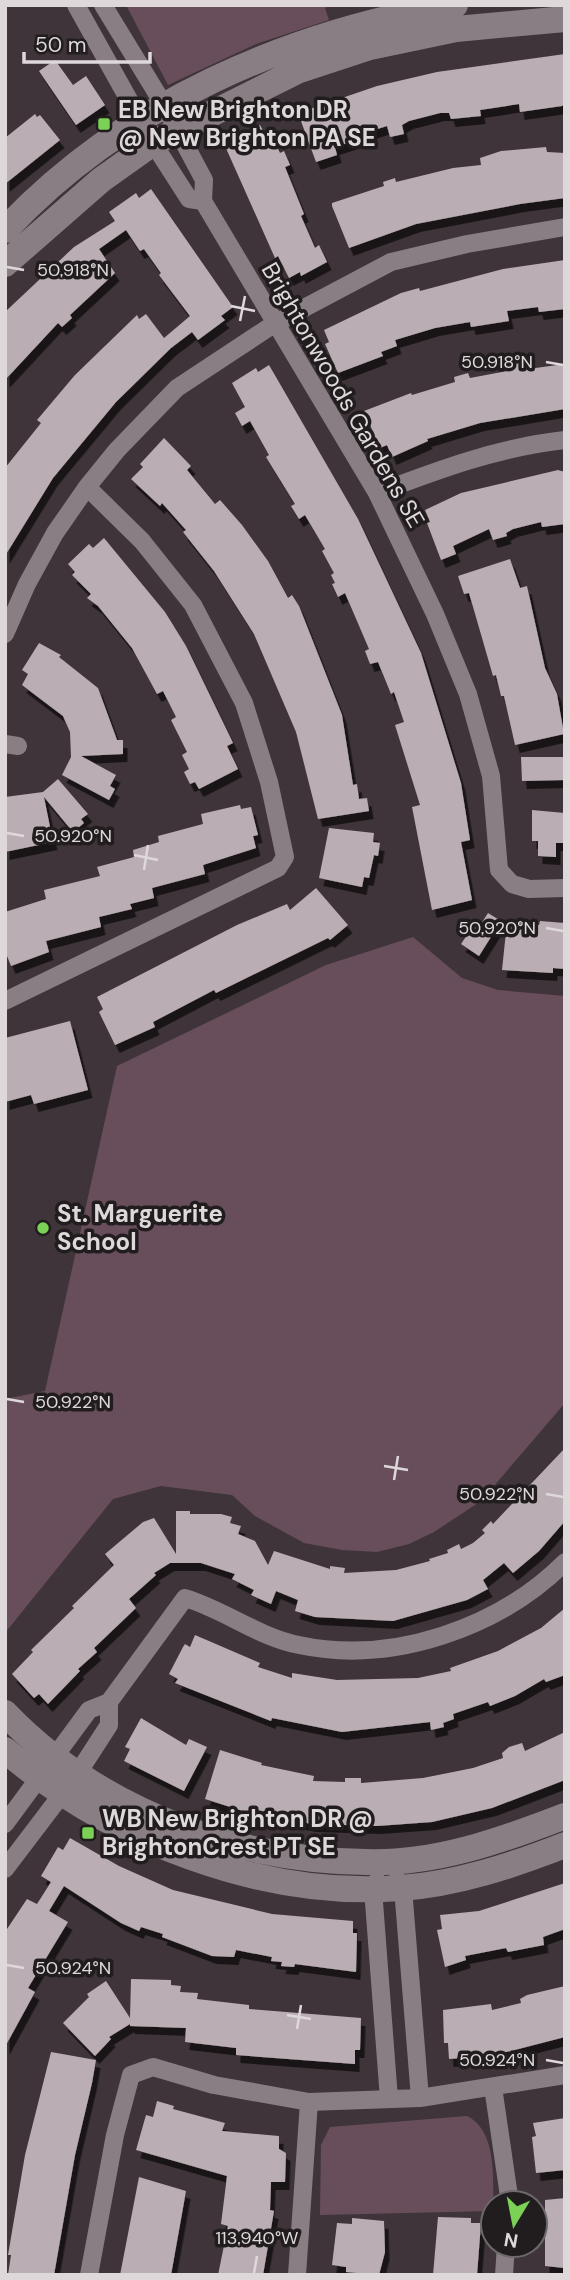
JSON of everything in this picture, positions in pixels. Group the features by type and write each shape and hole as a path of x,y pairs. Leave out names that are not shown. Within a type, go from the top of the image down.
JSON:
{"street":[{"name":"Brightonwoods Gardens SE","path":"76,5 139,119 189,199 203,201"},
{"name":"Brightonwoods Gardens SE","path":"103,5 164,105 204,180 203,201 377,493 435,614 468,694 491,776 499,870 512,884 529,889 565,888"},
{"path":"5,230 32,201 139,119 164,105 284,48 364,23 455,5"},
{"path":"5,264 101,180 153,143 297,71 370,47 456,29 565,19"},
{"path":"5,634 27,584 55,533 87,487 117,450 177,388 274,324 391,262 467,244 565,227"},
{"path":"377,493 459,462 540,442 565,440"},
{"path":"5,1001 278,868 285,857 269,782 244,703 193,605 142,541 87,487"},
{"path":"5,1824 89,1710 109,1702 186,1598 244,1626 298,1645 350,1651 404,1644 454,1633 502,1610 533,1590 565,1562"},
{"path":"5,1869 70,1784 109,1725 109,1702"},
{"path":"5,1713 46,1767"},
{"path":"5,1750 46,1767 70,1784 90,1812 204,1862 265,1878 373,1889 403,1888 480,1873 528,1860 565,1844"},
{"path":"70,1784 100,1789 157,1817 215,1839 313,1857 386,1862 474,1847 565,1816"},
{"path":"386,1862 403,1888 420,2098"},
{"path":"386,1862 373,1889 389,2099"},
{"path":"89,2275 115,2135 131,2075 153,2067 214,2085 309,2102 420,2098 565,2075"},
{"path":"493,2087 508,2189"},
{"path":"297,2275 309,2102"}],"shaded area":[{"path":"126,5 332,5 325,8 329,20 256,44 168,85"},
{"path":"413,937 462,978 498,990 565,996 565,1403 481,1501 434,1532 409,1544 377,1552 342,1550 304,1543 255,1516 232,1495 161,1486 113,1499 5,1633 5,1399 45,1391 117,1066 326,965"},
{"path":"467,2116 477,2123 489,2145 493,2189 479,2189 479,2211 320,2215 321,2145 330,2127"}],"building":[{"path":"565,54 565,103 562,106 520,112 519,104 480,110 481,116 451,119 449,113 440,113 402,125 404,134 390,137 387,126 358,135 360,139 335,147 337,155 316,162 298,113 377,86 437,72"},
{"path":"55,60 73,85 86,76 105,105 76,125 39,71"},
{"path":"35,114 37,117 40,115 60,140 5,184 5,138"},
{"path":"260,125 265,134 270,132 280,153 284,151 290,165 285,167 304,214 301,216 315,248 319,245 327,262 301,276 300,272 289,278 278,256 275,258 225,146 238,140 236,136"},
{"path":"546,147 547,152 565,153 565,198 416,224 349,248 332,206 332,203 384,186 383,182 395,178 396,182 453,168 481,165 480,158 501,151"},
{"path":"151,189 233,307 221,316 225,320 198,340 192,332 171,348 116,402 53,478 5,556 5,468 41,423 37,420 75,375 137,315 139,319 146,314 164,338 190,316 159,275 161,273 144,249 140,251 126,230 99,249 115,273 70,315 72,318 62,327 58,323 5,380 5,312 74,247 115,221 109,212 136,193 139,198"},
{"path":"565,260 565,309 539,312 538,307 507,311 509,321 471,327 470,322 435,328 395,340 397,346 381,352 383,356 338,373 325,344 329,342 324,330 401,293 419,288 420,291 503,269"},
{"path":"526,361 528,369 565,364 565,409 480,423 427,439 428,441 392,457 387,445 380,448 364,411 411,393 412,395 455,382 454,377 468,373 470,378 513,370 512,364"},
{"path":"269,365 358,519 421,653 461,783 470,840 461,842 472,900 432,910 412,807 420,805 395,725 404,722 394,692 391,694 378,662 370,664 365,651 369,649 345,593 338,597 332,584 335,583 331,575 334,573 322,551 325,549 305,515 299,519 291,506 295,504 266,457 269,455 250,421 242,426 235,413 245,407 232,383 256,368 258,372"},
{"path":"164,438 191,466 187,470 215,504 220,500 242,525 268,561 288,598 292,595 299,606 342,715 353,785 357,784 359,799 367,798 369,811 318,819 296,732 254,634 214,571 183,532 186,530 162,503 160,506 131,479 143,467 140,464"},
{"path":"558,470 565,472 565,524 542,527 541,522 513,529 506,533 507,536 493,540 489,529 453,546 456,554 441,560 425,510 461,493"},
{"path":"104,538 165,612 186,646 233,743 227,746 238,769 199,789 195,782 190,784 184,772 189,769 182,755 187,752 171,720 176,717 163,691 157,694 132,648 98,606 87,598 91,594 72,575 75,572 68,564 89,544 93,548"},
{"path":"510,559 520,588 527,586 545,668 557,694 564,734 515,745 504,696 501,696 496,675 493,676 469,593 464,594 458,576"},
{"path":"39,643 61,655 59,657 98,688 117,740 123,740 123,754 81,756 116,775 110,786 115,789 109,800 62,775 71,757 70,732 63,716 22,685 28,674 22,670"},
{"path":"521,757 565,757 565,780 522,781"},
{"path":"58,779 88,814 81,819 84,823 73,832 44,797 53,842 5,852 5,797 43,792"},
{"path":"240,805 241,809 251,807 258,835 253,836 256,848 203,865 205,874 152,888 154,898 130,904 132,909 99,917 101,927 46,941 49,952 11,966 5,951 5,912 46,899 44,890 100,876 97,867 134,857 133,850 159,842 158,836 203,824 201,814"},
{"path":"532,810 565,813 565,843 556,843 556,857 538,856 538,841 532,841"},
{"path":"329,828 374,833 373,842 380,843 378,856 374,855 369,878 364,877 362,887 319,878"},
{"path":"316,888 348,925 330,940 328,938 216,993 214,990 153,1022 155,1027 115,1045 99,1012 103,1009 97,997 237,925 287,904 290,910"},
{"path":"488,913 501,921 479,956 461,944 477,920 479,927"},
{"path":"540,921 565,923 565,969 553,968 553,973 502,970 507,922 539,925"},
{"path":"70,1021 88,1090 34,1104 31,1095 5,1102 5,1038"},
{"path":"565,1448 565,1521 539,1551 513,1573 504,1563 483,1580 488,1589 467,1600 393,1621 315,1617 295,1611 298,1600 276,1591 271,1604 251,1595 254,1590 232,1579 235,1574 201,1563 170,1563 154,1573 156,1575 129,1599 136,1608 94,1648 97,1652 78,1669 80,1671 48,1704 39,1694 34,1698 12,1674 33,1652 31,1650 74,1608 72,1606 114,1565 105,1554 143,1522 154,1518 176,1554 176,1511 190,1511 190,1514 221,1514 232,1517 230,1523 241,1526 238,1534 255,1541 268,1565 274,1551 330,1569 330,1566 345,1568 344,1573 396,1570 430,1561 429,1559 448,1553 447,1550 459,1544 461,1549 473,1543 485,1533 482,1530 491,1521 493,1524"},
{"path":"565,1608 565,1675 546,1682 544,1679 515,1696 490,1706 488,1702 453,1714 454,1719 443,1723 444,1727 431,1730 430,1722 342,1732 272,1718 271,1721 175,1683 178,1679 169,1674 185,1644 190,1647 195,1635 260,1663 258,1667 292,1678 292,1673 337,1680 418,1678 451,1671 450,1668 498,1651 541,1628"},
{"path":"141,1718 186,1745 189,1739 207,1747 184,1791 124,1761 130,1749 125,1747"},
{"path":"565,1732 565,1780 492,1808 432,1822 377,1826 312,1824 246,1812 205,1799 220,1750 262,1763 261,1765 314,1776 313,1781 345,1782 345,1778 361,1778 361,1783 423,1778 473,1768 503,1758 502,1753 509,1747 522,1743 525,1751"},
{"path":"70,1838 119,1866 173,1890 272,1914 353,1921 353,1933 357,1933 356,1972 295,1964 294,1967 281,1966 282,1962 271,1961 272,1957 236,1950 234,1957 212,1956 162,1937 163,1934 141,1927 139,1931 121,1923 64,1886 49,1911 68,1922 28,1988 35,1992 5,2047 5,1932 27,1899 37,1904 51,1882 41,1876 58,1847 63,1850"},
{"path":"565,1883 565,1929 543,1937 544,1945 508,1952 506,1948 465,1956 466,1960 445,1967 437,1930 442,1929 440,1915 479,1911"},
{"path":"131,1979 171,1980 171,1985 181,1986 180,1992 198,1993 197,1999 249,2005 249,2009 361,2018 360,2050 355,2050 355,2064 236,2055 236,2048 185,2042 186,2028 130,2024 109,2037 111,2039 95,2056 63,2023 89,1997 87,1994 106,1981 130,2018"},
{"path":"565,1986 565,2037 491,2056 449,2059 448,2043 444,2043 443,2010 491,2004 492,2010 521,2003 520,1999 527,1995"},
{"path":"51,2052 96,2060 92,2083 75,2155 54,2275 8,2275 11,2255 8,2255 25,2155"},
{"path":"157,2101 174,2106 173,2109 225,2123 222,2131 279,2136 279,2149 286,2153 285,2182 271,2182 270,2210 274,2211 263,2275 218,2275 228,2226 221,2224 227,2176 136,2150 146,2115 153,2117"},
{"path":"565,2118 565,2170 536,2173 532,2137 536,2136 533,2123"},
{"path":"139,2177 186,2191 171,2275 120,2275"},
{"path":"565,2198 565,2268 545,2266 545,2259 549,2259 549,2200"},
{"path":"438,2217 471,2218 471,2223 479,2223 477,2275 433,2275"},
{"path":"352,2218 384,2221 385,2252 379,2275 346,2272 346,2267 332,2265 337,2223 352,2224"}],"place":[{"name":"EB New Brighton DR @ New Brighton PA SE","path":"104,124"},
{"name":"St. Marguerite School","path":"43,1228"},
{"name":"WB New Brighton DR @ BrightonCrest PT SE","path":"88,1833"}]}
